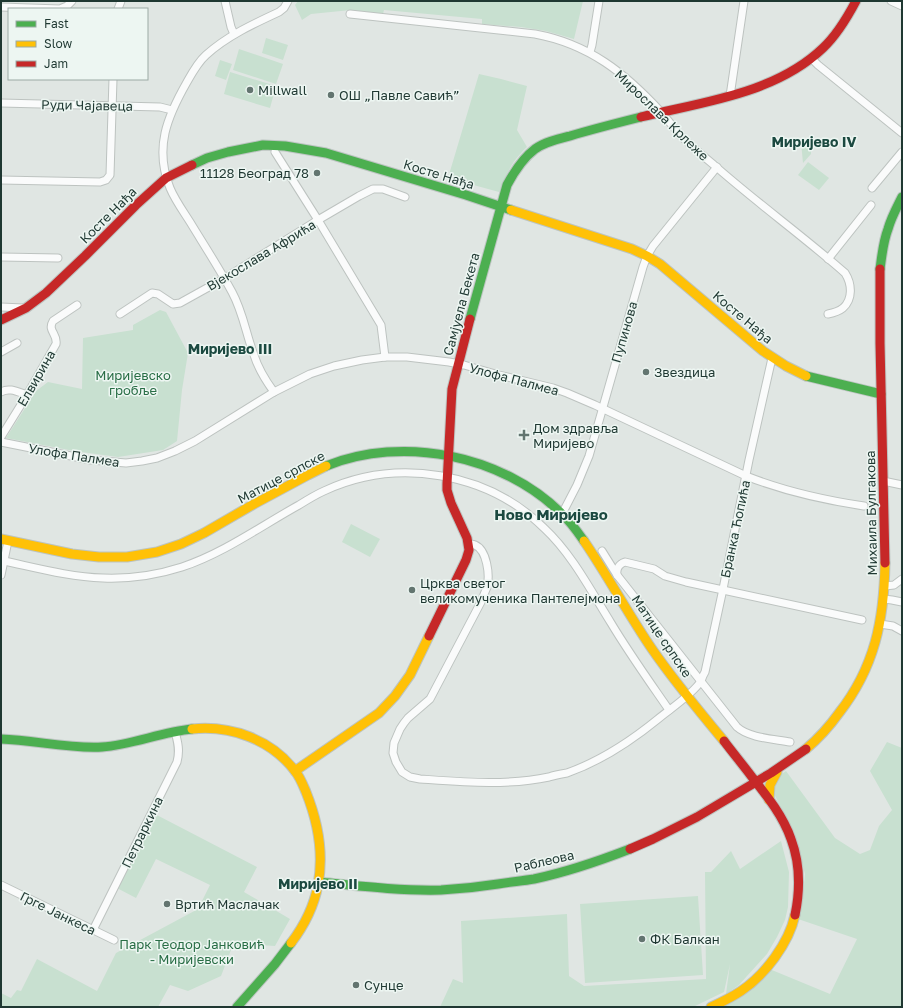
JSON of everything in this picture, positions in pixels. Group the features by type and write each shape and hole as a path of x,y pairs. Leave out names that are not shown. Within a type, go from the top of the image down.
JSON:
{"street":[{"path":"62,8 72,1"},
{"path":"225,1 234,34"},
{"path":"274,392 257,364 241,311 225,278 180,207 171,190 164,168 163,142 172,110 188,80 202,59 214,48 234,34 279,12 284,8 288,1"},
{"path":"590,52 599,1"},
{"path":"730,96 744,1"},
{"name":"Самјуела Бекета","path":"468,544 467,538 447,490 452,389 501,206 508,184 518,167 532,151 542,144 594,129 730,96 783,77 820,51 856,1"},
{"path":"891,1 902,6"},
{"path":"1,7 30,8"},
{"name":"Мирослава Крлеже","path":"350,14 535,34 557,39 590,52 628,80 661,112 683,138 716,167 845,273 851,288 849,299 844,308 828,314"},
{"path":"811,58 902,133"},
{"path":"1,180 100,182 106,180 110,175 113,80"},
{"name":"Руди Чајавеца","path":"1,103 112,105 160,107 172,110"},
{"name":"Косте Нађа","path":"1,320 26,308 46,293 136,205 166,178 207,158 228,152 263,145 285,146 326,153 450,190 632,249 660,264 772,358 811,378 882,394"},
{"path":"274,152 318,220 381,325 385,357"},
{"path":"872,188 902,152"},
{"name":"Пупинова","path":"562,514 577,485 589,456 647,256 653,246 716,167"},
{"name":"Вјекослава Афрића","path":"120,314 152,293 158,294 173,304 180,303 225,278 318,220 373,189 383,189 406,197"},
{"name":"Михаила Булгакова","path":"756,782 779,769 796,756 820,736 839,715 859,685 869,663 877,638 885,586 880,268 887,230 902,197"},
{"path":"828,259 871,205"},
{"path":"1,257 58,258"},
{"name":"Елвирина","path":"1,437 56,344 57,340 51,328 52,324 78,305"},
{"path":"1,307 26,308"},
{"path":"1,352 17,343"},
{"name":"Улофа Палмеа","path":"1,442 91,460 126,463 157,458 195,441 274,392 310,374 334,366 362,360 385,357 407,357 458,364 553,388 582,399 746,476 801,494 864,506"},
{"name":"Бранка Ћопића","path":"468,544 476,545 484,557 488,572 487,586 481,602 430,699 408,718 400,729 394,744 393,753 402,772 410,777 420,779 492,783 522,781 566,773 587,765 611,752 635,737 687,696 701,681 707,665 772,358"},
{"path":"1,392 10,389 27,394"},
{"name":"Матице српске","path":"5,540 72,554 104,558 116,558 159,552 213,529 251,506 323,467 355,457 411,450 448,455 477,463 510,477 534,491 562,514 591,550 642,634 669,673 756,782 777,811 792,841 798,869 799,887 797,907 793,922 780,950 766,968 738,993 711,1007"},
{"path":"4,562 78,576 103,578 129,578 155,574 199,561 324,491 358,478 391,474 419,473 447,477 464,481 489,490 507,499 537,521 556,540 584,579 634,659 669,710"},
{"path":"883,481 902,485"},
{"path":"1,575 4,562 5,540"},
{"path":"295,772 379,713 400,690 410,675 462,568 468,554 468,544"},
{"name":"Матице српске","path":"602,551 617,575 737,727 750,735 790,742"},
{"path":"617,575 618,568 621,563 625,562 654,569 665,576 686,582 862,620"},
{"path":"885,586 894,585 902,579"},
{"path":"884,599 902,602"},
{"path":"880,624 893,626 902,631"},
{"path":"1,738 69,746 98,747 124,744 193,728 217,729 243,734 258,740 288,763 302,783 316,822 320,852 319,882 310,913 296,938 237,1007"},
{"name":"Петраркина","path":"93,930 177,762 178,742 175,732"},
{"path":"769,800 771,780 779,769"},
{"name":"Раблеова","path":"319,882 370,887 444,890 478,887 545,876 570,870 628,850 686,823 756,782"},
{"name":"Грге Јанкеса","path":"1,885 114,940"}],"green space":[{"path":"298,1 583,1 574,39 546,31 521,27 482,24 482,19 384,10 383,14 351,10 311,14 302,20 295,5"},
{"path":"266,38 288,45 283,60 262,53"},
{"path":"239,49 283,64 276,84 233,70"},
{"path":"220,60 232,64 226,80 215,76"},
{"name":"Millwall","path":"230,72 276,86 270,108 224,94"},
{"path":"479,74 527,86 517,130 527,147 517,157 510,168 499,192 448,178"},
{"path":"801,142 811,149 811,154 803,163"},
{"path":"808,162 829,178 819,190 798,175"},
{"name":"Миријевско гробље","path":"160,310 166,312 188,353 182,390 177,441 163,450 118,457 74,451 6,438 36,391 48,382 82,389 83,338 133,330 133,325"},
{"path":"351,524 380,539 370,557 342,542"},
{"path":"887,742 902,748 902,1007 715,1007 767,968 830,994 857,939 798,919 803,897 805,874 794,832 774,794 774,785 779,776 786,771 835,838 860,854 870,850 879,826 892,810 870,771"},
{"name":"Парк Теодор Јанковић - Миријевски","path":"151,812 257,867 244,892 290,919 275,946 260,945 231,950 221,976 188,991 170,985 158,1007 1,1007 1,993 11,998 17,990 21,991 37,959 97,991 116,953 198,909 210,885 156,859 136,898 115,887"},
{"path":"781,841 789,872 788,907 785,920 767,954 739,985 726,994 730,964 724,992 693,1007 440,1007 453,979 463,983 461,921 567,914 569,976 584,986 706,979 705,872 711,872 731,851 740,869"},
{"name":"ФК Балкан","path":"698,896 703,975 585,983 580,904"}],"traffic: fast":[{"path":"470,319 507,185 523,161 535,149 547,143 596,128 641,117"},
{"path":"192,165 207,158 228,152 263,145 285,146 326,153 511,210"},
{"path":"880,269 886,234 892,217 902,197"},
{"path":"806,376 881,394"},
{"path":"326,466 356,457 387,452 419,452 450,456 481,464 510,477 537,493 564,516 584,541"},
{"path":"1,739 64,746 102,747 124,744 192,729"},
{"path":"319,882 410,890 470,888 530,880 559,873 630,849"},
{"path":"237,1007 275,964 291,943"}],"traffic: slow":[{"path":"511,210 632,249 647,256 660,264 763,351 786,366 806,376"},
{"path":"1,539 72,554 99,557 127,557 157,552 181,544 204,533 254,504 326,466"},
{"path":"584,541 652,649 724,741"},
{"path":"806,749 824,732 839,713 851,696 869,660 879,623 885,563"},
{"path":"295,771 379,713 395,696 410,675 429,636"},
{"path":"192,729 221,729 249,736 274,750 297,773 303,784 317,826 320,849 320,873 311,908 304,923 291,943"},
{"path":"769,800 770,785 777,772"},
{"path":"711,1007 741,991 759,976 775,958 782,947 792,926 795,915"}],"traffic: jam":[{"path":"641,117 713,101 760,86 783,76 804,64 833,38 856,1"},
{"path":"1,320 26,308 46,293 136,205 166,178 192,165"},
{"path":"880,269 880,343 885,563"},
{"path":"429,636 466,560 469,550 467,538 451,503 447,490 447,484 452,389 470,319"},
{"path":"724,741 769,799 788,831 794,848 798,867 798,896 795,915"},
{"path":"630,849 697,817 771,773 806,749"}],"place":[{"name":"Millwall","path":"250,90"},
{"name":"ОШ „Павле Савић”","path":"331,95"},
{"name":"11128 Београд 78","path":"317,173"},
{"name":"Звездица","path":"646,372"},
{"name":"Дом здравља Миријево","path":"524,435"},
{"name":"Црква светог великомученика Пантелејмона","path":"412,590"},
{"name":"Вртић Маслачак","path":"167,904"},
{"name":"ФК Балкан","path":"642,939"},
{"name":"Сунце","path":"356,985"}],"district":[{"name":"Миријево IV","path":"814,142"},
{"name":"Миријево III","path":"230,349"},
{"name":"Ново Миријево","path":"551,515"},
{"name":"Миријево II","path":"318,884"}]}
